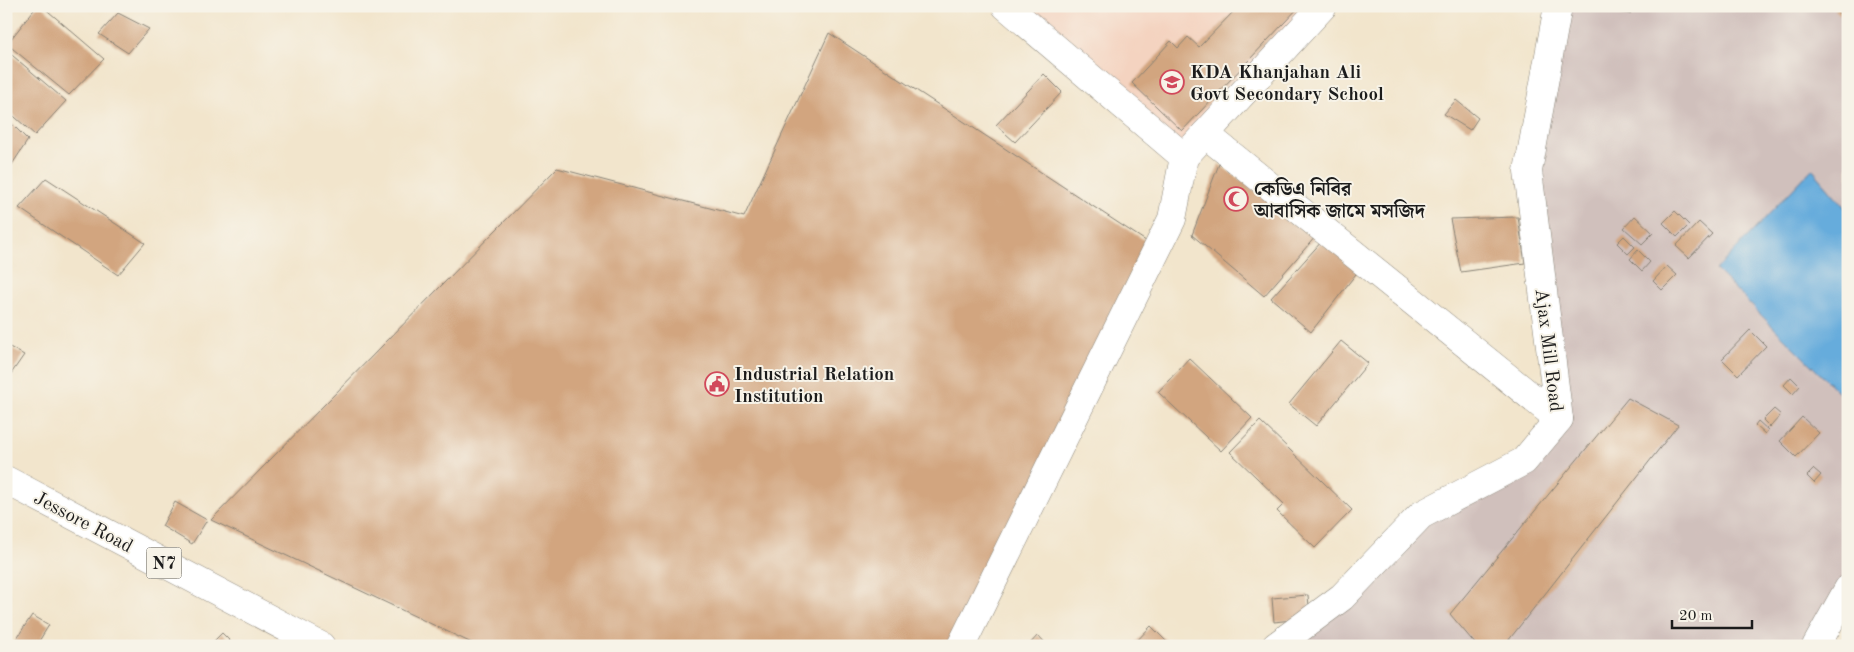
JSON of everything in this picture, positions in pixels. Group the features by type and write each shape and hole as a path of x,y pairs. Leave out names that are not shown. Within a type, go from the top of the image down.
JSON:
{"main road":[{"path":"1006,6 1184,157"},
{"path":"961,646 1172,219 1184,157 1323,6"},
{"name":"Ajax Mill Road","path":"1276,646 1342,597 1421,515 1524,461 1560,419 1528,171 1558,6"},
{"path":"1205,134 1560,419"},
{"name":"Jessore Road","path":"6,480 321,646"},
{"path":"1816,646 1848,589"}],"shaded area":[{"name":"KDA Khanjahan Ali Govt Secondary School","path":"1006,6 1313,6 1184,157"},
{"path":"1558,6 1848,6 1848,598 1821,646 1276,646 1421,515 1524,461 1559,419 1528,171"}],"water":[{"path":"1812,169 1848,211 1848,395 1844,398 1716,270"}],"building":[{"path":"37,6 42,6 104,59 69,95 7,44"},
{"name":"KDA Khanjahan Ali Govt Secondary School","path":"1235,6 1300,6 1182,131 1132,83 1171,41 1178,48 1188,37 1199,47 1237,8"},
{"path":"1610,6 1631,6 1630,14 1609,11"},
{"path":"1839,6 1848,6 1848,18 1846,20 1835,10"},
{"path":"118,13 149,29 128,53 99,34"},
{"name":"Industrial Relation Institution","path":"829,33 1158,249 957,646 478,646 211,520 557,168 744,217"},
{"path":"6,50 66,101 35,135 6,109"},
{"path":"1044,74 1062,92 1015,142 996,125"},
{"path":"1456,100 1478,118 1470,130 1444,114"},
{"path":"6,118 28,140 9,169 6,167"},
{"name":"কেডিএ নিবির আবাসিক জামে মসজিদ","path":"1219,164 1316,236 1264,296 1192,235"},
{"path":"46,178 145,243 118,275 19,208"},
{"path":"1675,211 1689,225 1677,237 1663,223"},
{"path":"1635,216 1653,233 1642,244 1624,228"},
{"path":"1518,217 1525,263 1461,272 1450,219"},
{"path":"1699,222 1712,234 1689,258 1676,246"},
{"path":"1624,236 1635,247 1628,254 1617,243"},
{"path":"1323,240 1359,270 1311,332 1271,298"},
{"path":"1638,250 1650,262 1642,271 1630,259"},
{"path":"1667,266 1677,275 1662,290 1653,281"},
{"path":"1750,330 1766,346 1738,375 1722,359"},
{"path":"1341,341 1368,363 1316,426 1289,404"},
{"path":"6,345 24,355 6,381"},
{"path":"1189,358 1252,418 1221,451 1158,392"},
{"path":"1791,377 1800,386 1793,394 1784,385"},
{"path":"1628,398 1678,425 1504,646 1477,646 1450,614"},
{"path":"1774,409 1781,415 1770,427 1763,420"},
{"path":"1802,417 1819,433 1796,457 1780,441"},
{"path":"1260,421 1352,510 1315,548 1277,511 1284,504 1230,452"},
{"path":"1758,421 1768,430 1765,434 1755,425"},
{"path":"1814,469 1821,475 1814,483 1807,476"},
{"path":"175,502 207,520 192,544 162,526"},
{"path":"1308,595 1310,618 1274,622 1272,598"},
{"path":"32,615 49,625 36,646 15,646 13,644"},
{"path":"1151,626 1171,646 1132,646"},
{"path":"222,633 232,643 229,646 209,646"},
{"path":"1038,635 1048,646 1028,646"}],"place":[{"name":"KDA Khanjahan Ali Govt Secondary School","path":"1172,82"},
{"name":"কেডিএ নিবির আবাসিক জামে মসজিদ","path":"1236,199"},
{"name":"Industrial Relation Institution","path":"717,384"}]}
